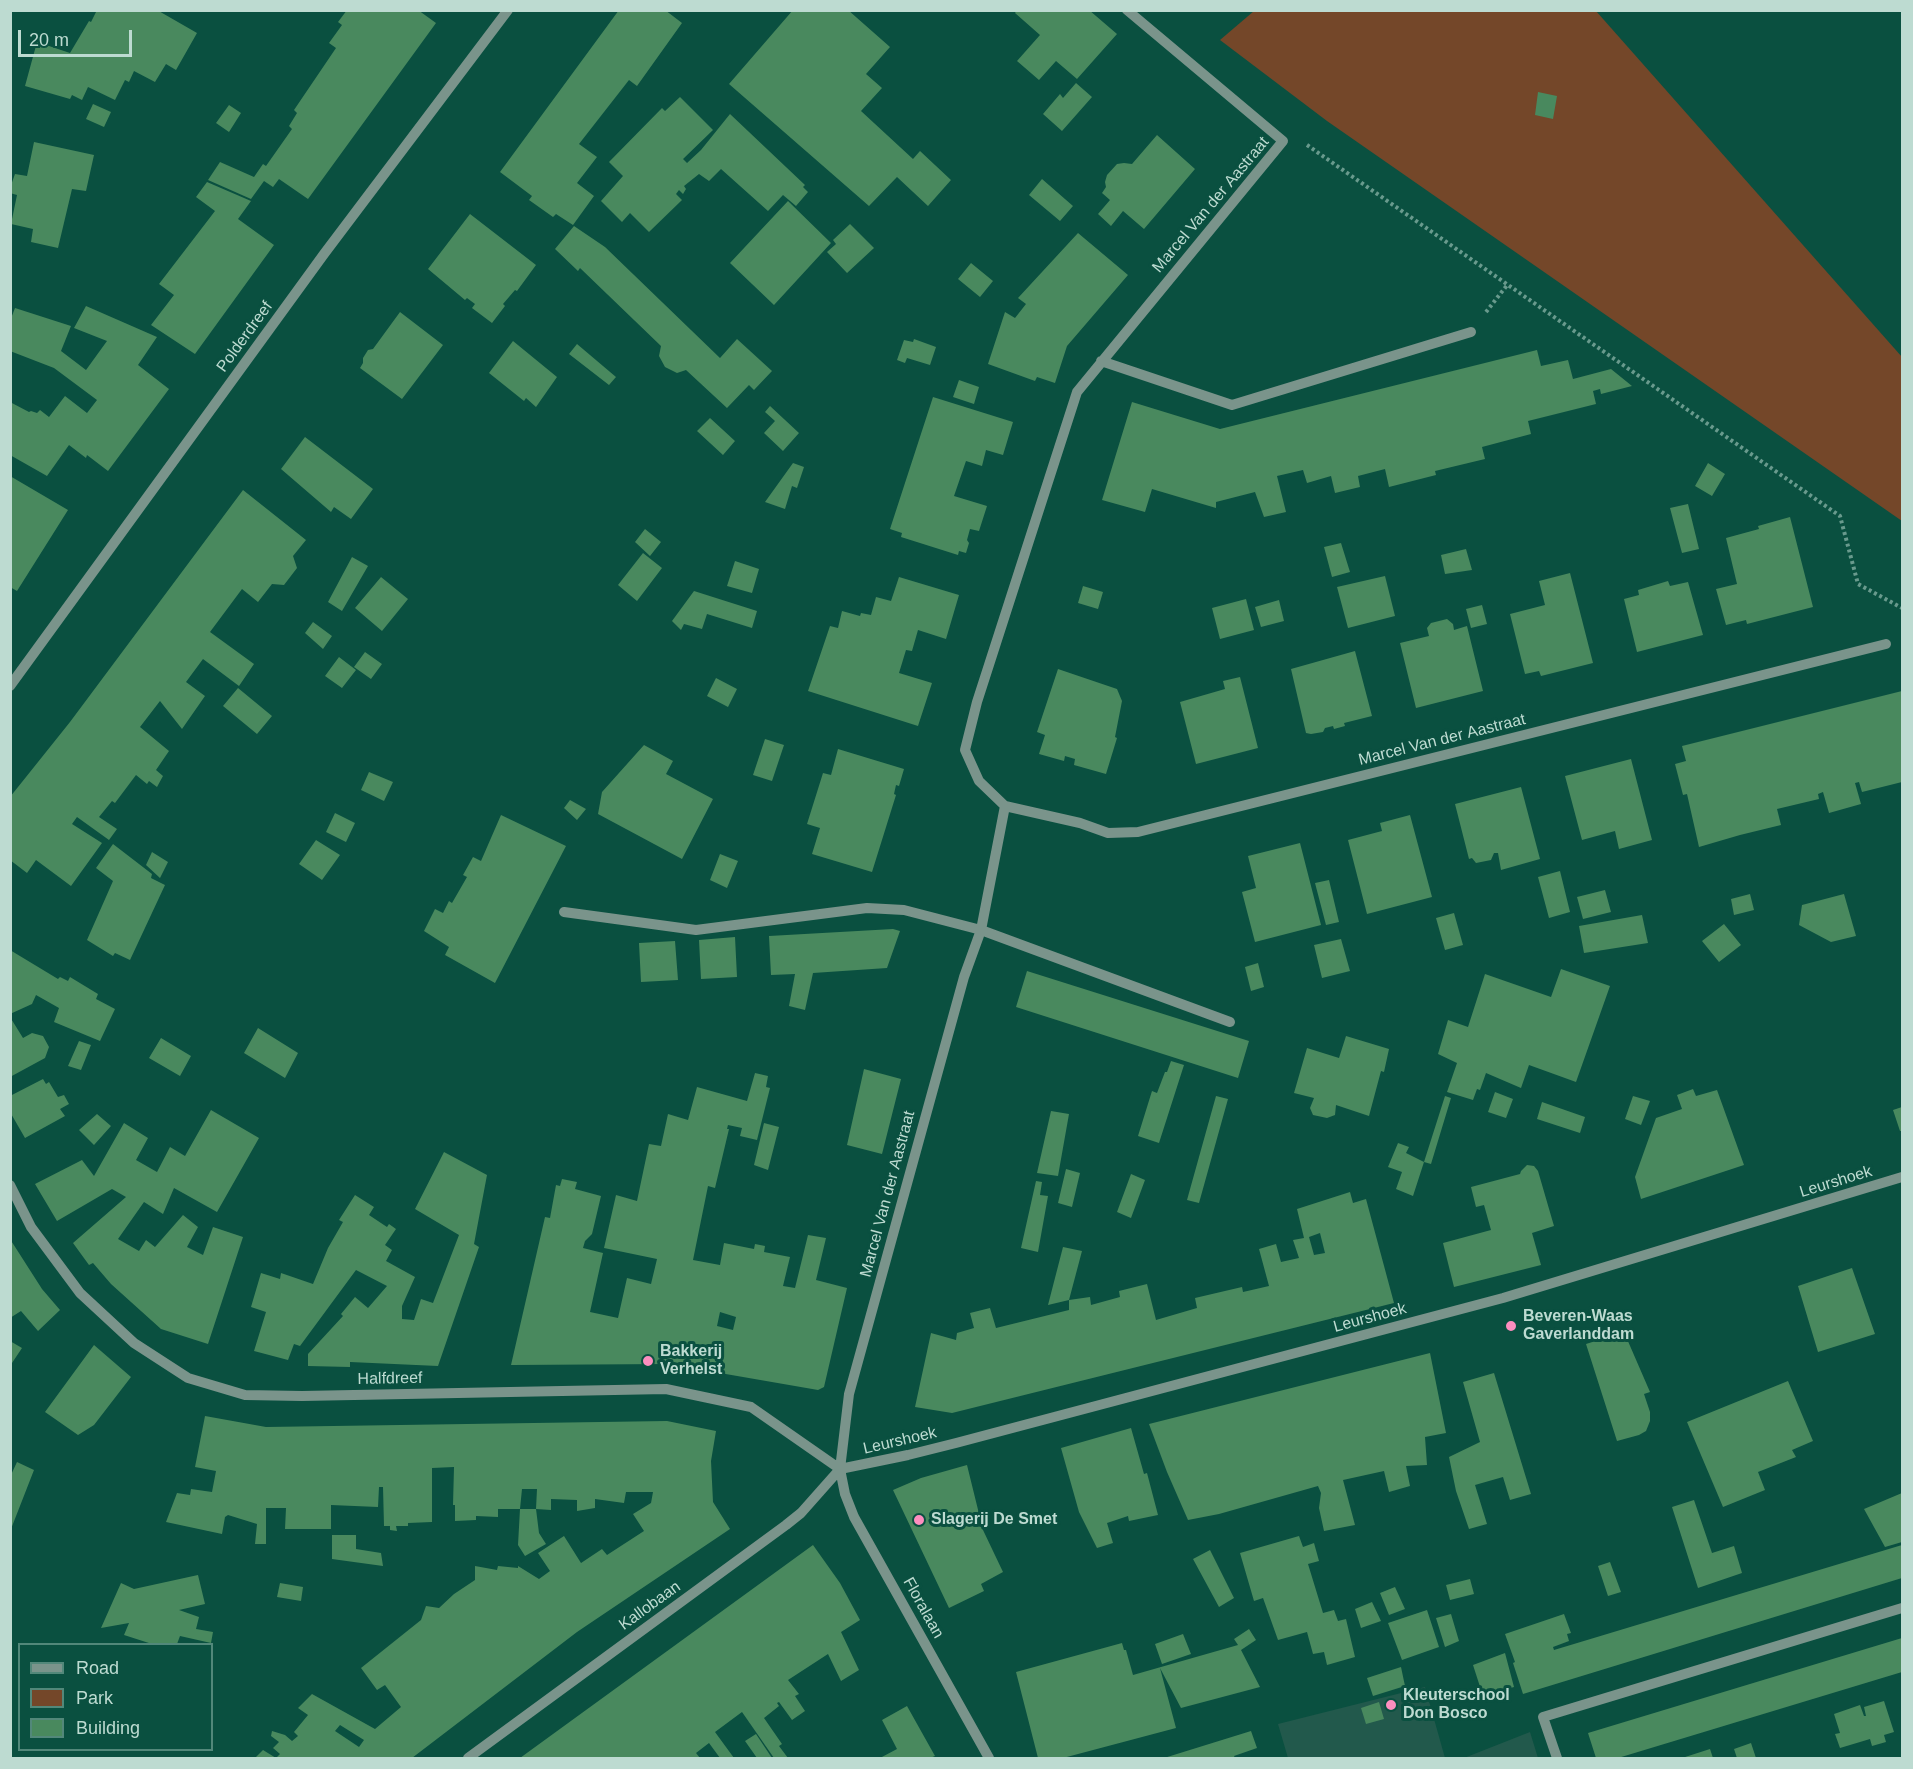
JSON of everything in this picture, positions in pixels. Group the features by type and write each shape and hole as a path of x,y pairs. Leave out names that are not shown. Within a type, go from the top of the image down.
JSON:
{"street":[{"name":"Polderdreef","path":"10,686 324,254 508,10"},
{"name":"Marcel Van der Aastraat","path":"1127,10 1283,141 1077,392 977,702 965,750 979,781 1005,806 1080,823 1108,832 1138,832 1886,644"},
{"path":"1101,361 1232,405 1471,332"},
{"name":"Marcel Van der Aastraat","path":"840,1469 849,1395 964,977 981,930 1005,806"},
{"path":"564,912 696,930 867,908 904,910 981,930 1230,1022"},
{"name":"Leurshoek","path":"840,1469 937,1448 1503,1298 1902,1177"},
{"name":"Halfdreef","path":"10,1185 31,1227 81,1293 134,1343 188,1377 245,1395 302,1396 666,1389 751,1407 840,1469"},
{"name":"Kallobaan","path":"468,1758 786,1525 801,1513 840,1469"},
{"name":"Floralaan","path":"840,1469 845,1494 854,1516 989,1758"},
{"path":"1557,1758 1543,1717 1902,1608"}],"path":[{"path":"1283,141 1308,146 1840,516 1858,584 1902,608"},
{"path":"1471,332 1508,284"}],"shaded area":[{"name":"Kleuterschool Don Bosco","path":"1425,1687 1445,1758 1288,1758 1278,1724"},
{"name":"Kleuterschool Don Bosco","path":"1530,1732 1538,1758 1464,1758"}],"green space":[{"path":"1254,11 1596,11 1902,357 1902,521 1327,121 1220,40"}],"building":[{"path":"97,10 157,10 197,33 176,70 166,64 155,82 134,71 129,82 125,80 115,100 88,87 82,100 72,95 70,99 25,86 37,42 70,53"},
{"path":"347,10 418,10 436,23 308,199 279,179 273,187 264,181 251,199 208,180 220,162 254,177 263,164 266,166 292,129 289,126 297,113 294,110 336,48 329,43 342,25 338,22"},
{"path":"619,10 665,10 682,23 637,86 629,80 579,144 597,157 577,183 594,196 573,225 556,214 553,217 529,200 532,196 500,172"},
{"path":"793,10 848,10 890,47 866,74 882,88 861,111 913,159 920,151 951,180 928,206 897,177 869,206 729,84"},
{"path":"1017,10 1089,10 1117,34 1077,79 1056,61 1039,80 1017,61 1040,35 1015,13"},
{"path":"1076,83 1092,97 1062,131 1043,114 1060,94 1063,98"},
{"path":"1538,92 1557,96 1553,119 1535,115"},
{"path":"680,97 713,130 683,159 687,163 701,150 730,114 805,185 803,187 808,192 796,206 783,195 768,211 721,169 709,181 699,174 684,186 686,189 683,194 679,190 676,194 682,200 649,232 630,213 622,222 601,201 623,176 609,162 662,108 665,111"},
{"path":"93,104 111,112 104,127 86,119"},
{"path":"229,105 241,113 229,132 216,123"},
{"path":"1157,135 1195,169 1144,229 1123,211 1111,226 1098,214 1110,200 1102,193 1106,187 1107,175 1117,164 1132,164"},
{"path":"34,142 94,155 86,191 72,189 58,248 31,242 33,229 11,224 17,195 10,193 10,188 15,174 27,176"},
{"path":"1042,179 1073,206 1060,221 1029,195"},
{"path":"207,182 251,201 238,219 274,245 195,354 151,325 174,295 159,284 215,211 196,197"},
{"path":"788,201 831,243 774,305 730,263"},
{"path":"470,214 536,265 517,291 515,290 503,304 505,306 492,323 472,308 475,304 467,298 465,300 428,269"},
{"path":"850,224 874,248 847,273 827,252 836,244 833,240"},
{"path":"574,226 605,247 720,358 737,339 772,371 754,390 749,385 727,408 686,370 677,373 665,367 659,356 661,346 580,268 578,271 555,249"},
{"path":"1078,233 1128,275 1067,346 1055,383 1037,377 1035,381 988,364 1005,312 1015,318 1026,304 1018,298"},
{"path":"971,263 993,281 980,297 958,279"},
{"path":"86,306 157,337 138,365 169,389 108,471 69,445 47,476 10,455 10,402 29,412 37,413 40,410 49,417 65,396 87,413 97,400 54,368 10,351 10,321 15,308 71,326 61,351 86,370 107,341 74,328"},
{"path":"400,312 443,345 402,399 360,368 368,350 373,349"},
{"path":"914,339 936,347 930,365 907,358 905,363 897,360 904,340 913,342"},
{"path":"513,341 557,377 536,407 526,398 524,401 489,373"},
{"path":"577,344 616,377 609,385 569,354"},
{"path":"1537,350 1541,366 1568,360 1573,379 1611,369 1632,386 1601,394 1600,389 1593,391 1596,404 1528,421 1531,434 1482,447 1485,459 1435,471 1436,475 1389,487 1385,469 1358,476 1360,487 1335,493 1331,476 1307,483 1303,470 1277,476 1286,512 1264,517 1255,492 1216,502 1216,508 1152,489 1145,512 1102,500 1132,402 1220,429"},
{"path":"959,380 979,387 974,404 953,397"},
{"path":"933,397 1013,422 1003,455 986,450 982,466 966,461 954,496 987,506 979,531 970,529 966,553 959,551 958,555 901,537 902,533 890,529"},
{"path":"770,406 799,433 783,451 764,433 775,421 765,412"},
{"path":"710,418 735,441 723,455 697,431"},
{"path":"305,437 373,489 351,519 334,507 331,512 281,469"},
{"path":"793,463 804,467 797,488 792,486 785,509 765,502"},
{"path":"1708,463 1725,474 1712,496 1695,486"},
{"path":"10,476 68,510 17,591 10,587"},
{"path":"243,490 306,540 293,556 297,568 284,585 272,584 258,602 242,589 210,632 254,664 239,686 203,659 186,682 205,696 182,729 160,701 140,727 169,751 156,770 163,776 157,787 149,781 147,784 136,775 115,803 112,801 99,817 117,829 109,840 77,817 72,824 102,843 71,886 36,860 27,873 10,860 10,797 70,722"},
{"path":"1688,504 1699,549 1682,553 1670,508"},
{"path":"1790,517 1813,607 1747,624 1746,620 1726,625 1716,589 1737,584 1726,538"},
{"path":"645,529 661,542 650,556 635,542"},
{"path":"1341,543 1350,572 1332,577 1324,547"},
{"path":"1466,549 1472,570 1445,574 1441,555"},
{"path":"643,553 662,568 637,601 618,585"},
{"path":"352,557 368,566 342,611 328,602"},
{"path":"735,561 759,569 752,593 727,586"},
{"path":"1570,573 1593,663 1541,676 1539,671 1525,674 1510,614 1545,605 1539,581"},
{"path":"1385,576 1395,616 1348,628 1337,587"},
{"path":"381,577 408,599 382,631 355,608"},
{"path":"899,577 959,595 946,639 918,630 912,651 906,650 899,673 932,683 918,726 808,691 830,626 838,628 842,611 860,616 861,613 871,615 876,597 891,601"},
{"path":"1668,581 1670,586 1688,582 1703,635 1637,652 1624,599 1639,595 1638,590"},
{"path":"1083,586 1103,592 1098,609 1078,603"},
{"path":"694,591 757,611 752,628 707,614 702,629 684,624 681,630 672,621"},
{"path":"1246,599 1254,630 1220,639 1212,608"},
{"path":"1279,600 1284,621 1261,627 1255,607"},
{"path":"1482,605 1487,624 1471,628 1466,609"},
{"path":"1447,619 1453,624 1454,630 1467,626 1483,691 1416,708 1400,643 1429,636 1427,628 1431,623"},
{"path":"313,622 332,636 323,649 305,633"},
{"path":"1355,651 1372,716 1344,723 1345,726 1334,729 1333,726 1325,728 1323,732 1306,733 1291,669"},
{"path":"365,652 382,664 371,679 354,667"},
{"path":"339,657 356,670 342,688 325,676"},
{"path":"1058,669 1117,689 1122,701 1115,737 1117,738 1106,774 1074,765 1075,759 1065,756 1064,761 1039,754 1045,735 1037,732"},
{"path":"1240,677 1258,748 1196,764 1180,702 1225,689 1223,681"},
{"path":"716,678 737,689 728,707 707,696"},
{"path":"238,688 272,716 257,734 223,706"},
{"path":"1902,691 1902,782 1862,792 1859,782 1855,783 1861,804 1829,813 1823,792 1818,794 1819,799 1777,809 1781,825 1699,847 1687,794 1683,795 1675,764 1686,761 1682,746"},
{"path":"765,739 784,745 772,781 753,775"},
{"path":"644,745 673,761 666,774 713,799 682,859 598,814 602,792"},
{"path":"838,749 904,769 899,786 896,785 894,794 896,795 872,872 812,854 820,828 807,824 823,773 831,775"},
{"path":"1631,759 1652,840 1619,849 1615,831 1582,840 1565,776"},
{"path":"369,772 393,782 384,801 361,790"},
{"path":"1521,787 1540,859 1501,870 1498,853 1494,853 1491,860 1476,863 1472,858 1469,859 1455,804"},
{"path":"570,800 586,809 577,820 564,808"},
{"path":"335,813 355,823 346,842 326,832"},
{"path":"501,815 566,846 495,983 445,955 449,947 424,931 435,909 443,913 449,901 452,903 467,877 463,875 473,857 481,861"},
{"path":"1410,815 1432,897 1367,914 1348,840 1382,831 1380,823"},
{"path":"316,840 340,855 322,880 299,864"},
{"path":"1300,843 1321,925 1255,942 1242,892 1256,888 1248,856"},
{"path":"113,844 152,874 151,878 165,885 130,960 115,953 113,956 87,940 113,881 96,868"},
{"path":"152,852 168,862 160,878 146,865"},
{"path":"720,854 738,861 727,888 710,880"},
{"path":"1560,871 1570,912 1549,918 1538,877"},
{"path":"1329,880 1339,922 1326,925 1315,883"},
{"path":"1605,890 1611,912 1583,919 1577,897"},
{"path":"1750,894 1754,910 1734,915 1731,899"},
{"path":"1844,894 1856,936 1831,942 1799,925 1802,905"},
{"path":"1454,913 1463,945 1445,950 1436,918"},
{"path":"1642,915 1648,943 1584,953 1579,926"},
{"path":"1724,924 1741,945 1719,962 1702,941"},
{"path":"893,929 900,931 887,968 813,973 805,1010 789,1006 795,974 771,975 769,936"},
{"path":"735,937 737,977 701,979 699,940"},
{"path":"1341,939 1350,971 1322,978 1314,945"},
{"path":"675,941 678,980 641,982 639,943"},
{"path":"10,950 58,979 60,977 68,981 70,977 98,994 96,999 115,1009 100,1041 54,1022 59,1008 36,995 32,1004 10,1014"},
{"path":"1258,963 1264,987 1251,991 1245,967"},
{"path":"1561,969 1610,986 1576,1082 1529,1065 1521,1088 1486,1073 1480,1090 1477,1089 1473,1100 1447,1092 1457,1063 1438,1054 1448,1020 1468,1027 1485,974 1551,997"},
{"path":"1027,971 1249,1041 1238,1078 1016,1007"},
{"path":"10,1017 23,1038 32,1033 43,1036 49,1047 45,1058 10,1077"},
{"path":"258,1028 298,1053 285,1078 244,1053"},
{"path":"1346,1036 1389,1049 1369,1116 1336,1105 1335,1115 1327,1118 1313,1115 1310,1108 1314,1098 1294,1093 1307,1048 1339,1058"},
{"path":"161,1038 191,1056 180,1076 149,1058"},
{"path":"79,1041 91,1045 81,1070 68,1066"},
{"path":"1171,1061 1184,1065 1159,1143 1138,1136 1152,1091 1157,1093"},
{"path":"864,1069 901,1079 882,1154 847,1145"},
{"path":"755,1073 768,1076 766,1087 770,1088 757,1140 740,1136 742,1128 728,1125 715,1188 708,1186 693,1260 720,1265 724,1243 754,1249 755,1244 765,1246 764,1252 790,1257 783,1286 795,1288 808,1235 826,1238 816,1280 847,1288 824,1387 818,1390 668,1364 511,1365 545,1217 550,1218 556,1185 560,1186 562,1179 577,1182 575,1189 601,1196 592,1234 585,1241 583,1248 603,1253 590,1312 618,1318 627,1278 651,1284 657,1259 604,1248 616,1195 637,1201 649,1144 661,1146 668,1114 688,1120 697,1087 747,1101","holes":["720,1312 736,1317 733,1330 717,1326"]},
{"path":"43,1079 46,1084 49,1082 58,1097 64,1095 69,1104 60,1109 65,1116 25,1138 10,1112 10,1096"},
{"path":"1693,1089 1696,1096 1717,1090 1744,1165 1641,1199 1635,1177 1656,1118 1682,1109 1677,1095"},
{"path":"1495,1092 1513,1099 1506,1118 1488,1112"},
{"path":"1216,1096 1228,1099 1199,1203 1187,1200"},
{"path":"1445,1096 1451,1098 1431,1164 1424,1162"},
{"path":"1633,1096 1650,1101 1641,1125 1625,1119"},
{"path":"1542,1102 1585,1117 1580,1133 1537,1119"},
{"path":"1902,1107 1902,1131 1900,1131 1893,1110"},
{"path":"211,1110 259,1138 217,1212 174,1188 163,1214 144,1202 118,1239 139,1251 146,1240 155,1247 183,1215 198,1227 187,1247 203,1255 213,1227 243,1237 208,1344 161,1329 111,1284 93,1263 89,1265 73,1243 126,1197 112,1189 57,1221 35,1184 82,1160 94,1176 124,1123 148,1138 136,1160 157,1172 170,1147 185,1156"},
{"path":"1051,1111 1069,1114 1058,1176 1037,1173"},
{"path":"97,1114 111,1126 94,1145 79,1130"},
{"path":"764,1123 779,1127 768,1170 754,1165"},
{"path":"1398,1143 1409,1147 1406,1153 1424,1162 1413,1196 1396,1189 1402,1172 1388,1167"},
{"path":"444,1152 487,1175 474,1244 479,1247 438,1366 350,1362 350,1367 308,1366 308,1354 343,1316 341,1314 355,1297 368,1308 387,1286 356,1270 300,1346 294,1344 288,1360 254,1351 266,1312 251,1307 261,1273 280,1279 281,1273 313,1284 328,1248 343,1222 339,1220 355,1195 374,1207 369,1215 387,1227 389,1224 396,1229 385,1245 392,1250 386,1261 415,1277 402,1306 402,1319 414,1320 421,1299 433,1303 459,1235 415,1209"},
{"path":"1527,1165 1534,1166 1538,1171 1554,1226 1532,1233 1541,1265 1454,1287 1443,1243 1491,1230 1484,1205 1476,1207 1471,1187 1520,1174"},
{"path":"1066,1169 1080,1173 1072,1207 1058,1203"},
{"path":"1131,1174 1145,1180 1131,1218 1117,1212"},
{"path":"1036,1181 1042,1182 1040,1195 1048,1196 1038,1252 1021,1248"},
{"path":"1350,1192 1353,1203 1366,1199 1394,1303 952,1413 915,1407 931,1333 956,1340 957,1333 974,1328 970,1313 990,1308 996,1328 1069,1310 1069,1300 1090,1297 1091,1305 1120,1297 1119,1291 1147,1284 1156,1320 1197,1308 1195,1298 1242,1287 1243,1292 1269,1286 1259,1249 1276,1244 1281,1262 1299,1258 1293,1240 1304,1238 1297,1209","holes":["1320,1233 1325,1253 1314,1255 1309,1237"]},
{"path":"10,1239 42,1289 60,1310 38,1331 21,1311 10,1318"},
{"path":"1063,1247 1082,1251 1069,1300 1048,1305"},
{"path":"1852,1268 1875,1334 1818,1352 1798,1286"},
{"path":"1624,1332 1650,1392 1644,1394 1650,1412 1650,1421 1646,1431 1617,1441 1586,1344"},
{"path":"10,1341 22,1348 10,1366"},
{"path":"94,1345 131,1377 94,1425 78,1435 45,1412"},
{"path":"1430,1353 1446,1433 1425,1437 1427,1465 1406,1466 1410,1486 1389,1492 1384,1471 1343,1480 1355,1525 1324,1531 1319,1508 1321,1493 1318,1486 1219,1514 1188,1520 1149,1424"},
{"path":"1494,1373 1531,1494 1510,1500 1503,1477 1475,1485 1487,1524 1469,1529 1456,1491 1449,1457 1480,1442 1463,1382"},
{"path":"1788,1381 1813,1441 1792,1450 1796,1457 1758,1472 1765,1490 1723,1507 1687,1422"},
{"path":"205,1416 266,1427 667,1421 716,1431 711,1461 713,1502 730,1529 577,1632 412,1758 276,1758 280,1754 273,1748 279,1742 271,1736 272,1731 285,1735 292,1741 298,1736 294,1732 308,1715 298,1708 312,1694 375,1729 401,1707 385,1685 377,1690 361,1668 421,1620 426,1606 439,1608 454,1594 475,1580 475,1566 497,1570 498,1566 518,1568 518,1566 539,1579 550,1571 538,1553 564,1536 581,1563 602,1549 607,1555 644,1531 633,1514 651,1503 653,1492 626,1492 624,1503 595,1499 595,1508 577,1511 577,1500 551,1499 551,1510 536,1509 537,1489 522,1489 520,1509 498,1509 498,1517 476,1516 476,1520 455,1521 454,1467 432,1468 432,1522 408,1523 408,1526 396,1526 397,1531 390,1530 390,1526 384,1526 383,1487 379,1487 378,1507 331,1505 331,1529 285,1529 286,1508 266,1508 266,1544 255,1544 257,1524 228,1515 225,1517 222,1534 166,1522 177,1493 190,1495 191,1489 212,1492 216,1471 195,1467","holes":["340,1725 364,1740 359,1747 335,1731"]},
{"path":"1131,1428 1144,1474 1147,1473 1158,1515 1129,1521 1128,1516 1107,1523 1113,1543 1097,1548 1079,1512 1061,1448"},
{"path":"17,1462 34,1470 11,1529 10,1477"},
{"path":"967,1465 983,1530 1003,1572 981,1584 984,1591 949,1608 893,1490 921,1478"},
{"path":"1902,1493 1902,1542 1885,1547 1864,1509"},
{"path":"1694,1500 1712,1553 1734,1546 1742,1573 1698,1588 1672,1507"},
{"path":"520,1509 536,1509 539,1533 546,1544 525,1556 518,1545"},
{"path":"332,1535 356,1535 356,1549 381,1553 383,1566 332,1559"},
{"path":"1299,1536 1303,1547 1314,1543 1319,1561 1308,1564 1323,1613 1334,1610 1338,1621 1346,1619 1355,1657 1327,1665 1324,1652 1313,1654 1307,1632 1278,1640 1263,1598 1254,1601 1240,1553"},
{"path":"813,1545 840,1583 860,1620 841,1632 859,1670 841,1681 828,1654 788,1680 799,1694 795,1696 805,1711 792,1720 779,1702 777,1703 779,1706 764,1718 782,1744 779,1746 788,1758 774,1758 742,1712 715,1732 734,1758 720,1758 709,1743 696,1753 700,1758 520,1758"},
{"path":"1902,1545 1902,1578 1523,1694 1505,1634 1564,1614 1571,1633 1567,1634 1569,1641 1553,1647 1554,1650"},
{"path":"1210,1550 1234,1598 1219,1607 1193,1559"},
{"path":"1610,1562 1621,1592 1608,1596 1598,1566"},
{"path":"198,1575 205,1604 179,1610 199,1617 196,1629 213,1632 211,1643 180,1636 177,1643 149,1643 124,1635 129,1623 101,1628 121,1583 134,1589"},
{"path":"1470,1579 1474,1594 1450,1600 1446,1585"},
{"path":"280,1583 303,1587 301,1601 277,1597"},
{"path":"1395,1587 1405,1609 1389,1615 1380,1593"},
{"path":"1372,1602 1381,1621 1361,1628 1355,1609"},
{"path":"1427,1610 1439,1647 1402,1660 1388,1623"},
{"path":"1451,1614 1459,1641 1445,1647 1436,1618"},
{"path":"1249,1629 1256,1640 1241,1650 1260,1687 1181,1708 1160,1668 1176,1728 1063,1758 1038,1758 1016,1672 1122,1643 1133,1675 1238,1645 1234,1639"},
{"path":"1183,1634 1191,1654 1162,1664 1155,1644"},
{"path":"1902,1638 1902,1672 1618,1758 1596,1758 1588,1733"},
{"path":"1505,1653 1514,1687 1483,1696 1473,1665"},
{"path":"1401,1667 1405,1686 1373,1696 1367,1678"},
{"path":"1884,1701 1894,1732 1884,1735 1886,1742 1872,1746 1870,1739 1840,1748 1835,1734 1840,1733 1834,1714 1860,1705 1866,1716 1864,1707"},
{"path":"1379,1702 1384,1719 1366,1724 1361,1708"},
{"path":"907,1706 935,1756 930,1758 880,1758 897,1749 882,1720"},
{"path":"1251,1731 1257,1748 1234,1756 1235,1758 1164,1758"},
{"path":"756,1734 772,1758 757,1758 745,1741"},
{"path":"1751,1743 1756,1758 1737,1758 1734,1749"},
{"path":"1710,1749 1713,1758 1682,1758"},
{"path":"263,1750 276,1758 255,1758"}],"place":[{"name":"Beveren-Waas Gaverlanddam","path":"1511,1326"},
{"name":"Bakkerij Verhelst","path":"648,1361"},
{"name":"Slagerij De Smet","path":"919,1520"},
{"name":"Kleuterschool Don Bosco","path":"1391,1705"}]}
